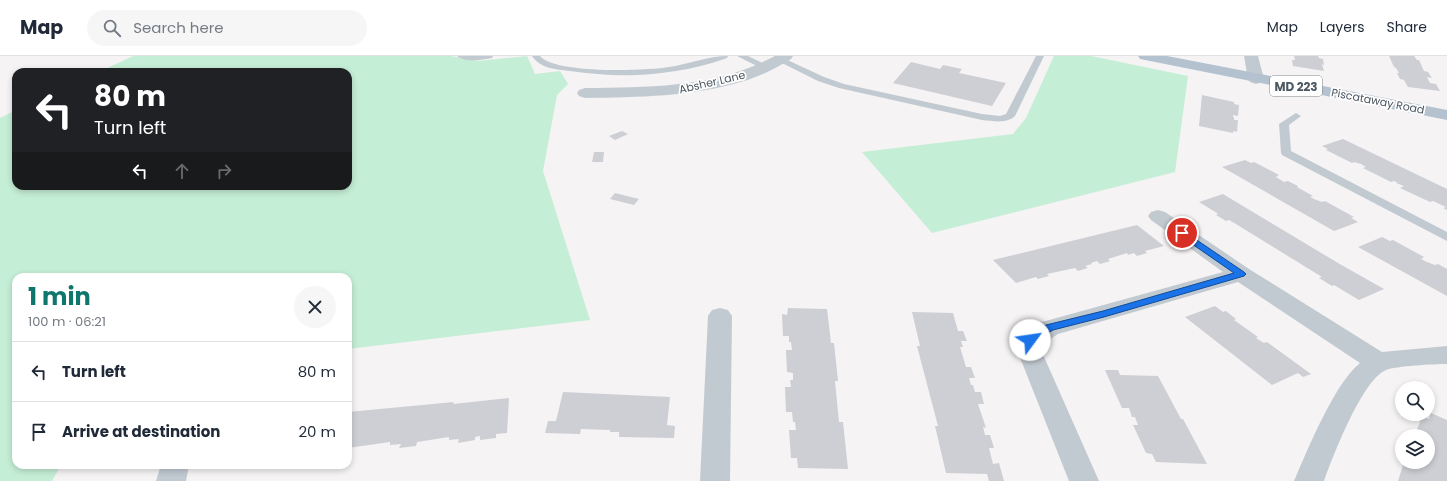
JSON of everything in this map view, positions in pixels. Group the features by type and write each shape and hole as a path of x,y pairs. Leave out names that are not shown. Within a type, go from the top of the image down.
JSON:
{"main road":[{"name":"Piscataway Road","path":"1145,56 1256,79 1373,99 1447,115"}],"street":[{"path":"1251,56 1256,79"},
{"name":"Absher Lane","path":"585,93 670,91 708,85 757,72 778,61"},
{"path":"1158,216 1241,274 1378,362"},
{"path":"1084,481 1029,350 1030,340 1050,328 1104,314 1241,274"},
{"path":"715,481 720,316"},
{"path":"1309,481 1342,408 1359,380 1378,362 1438,355 1447,356"},
{"path":"171,481 174,469"}],"lane":[{"path":"461,56 476,58 489,56"},
{"path":"536,56 539,62 545,65 579,71 627,73 690,66 724,56"},
{"path":"741,56 778,61 842,86 982,117 1000,119 1010,116 1040,56"},
{"path":"1296,116 1284,124 1286,153 1447,237"}],"green space":[{"path":"133,56 451,56 477,61 527,56 535,74 560,71 568,84 557,95 543,171 590,320 352,349 352,273 12,273 12,469 59,469 52,481 0,481 0,118 12,112 12,190 352,190 352,68 108,68"},
{"path":"1054,56 1091,56 1188,76 1175,172 932,233 862,152 1013,134 1026,118"}],"building":[{"path":"1294,56 1318,56 1319,58 1323,59 1324,65 1322,64 1324,71 1293,66 1292,60 1295,60"},
{"path":"1389,56 1414,56 1417,60 1419,60 1424,71 1428,72 1432,78 1427,77 1430,83 1436,84 1440,91 1408,87 1404,80 1400,79 1397,73 1399,73 1394,67"},
{"path":"911,62 940,69 943,65 962,69 959,73 1006,83 992,106 893,83"},
{"path":"1202,95 1234,102 1234,104 1239,105 1238,116 1233,115 1234,120 1238,120 1237,132 1233,131 1233,133 1199,126"},
{"path":"622,131 628,134 615,140 609,136"},
{"path":"1343,139 1447,189 1447,210 1443,208 1446,207 1433,201 1430,202 1400,188 1404,186 1394,181 1391,182 1363,168 1366,167 1361,164 1354,162 1352,163 1326,150 1328,149 1322,146"},
{"path":"594,152 604,152 603,162 592,162"},
{"path":"1245,160 1251,163 1254,162 1279,175 1276,177 1284,182 1288,181 1298,186 1297,187 1313,196 1310,197 1322,202 1325,201 1354,217 1351,218 1358,222 1334,231 1222,167"},
{"path":"615,193 639,199 634,205 610,199"},
{"path":"1223,194 1384,289 1359,300 1319,278 1322,277 1236,224 1229,220 1226,221 1216,215 1218,214 1199,202"},
{"path":"1137,225 1164,246 1145,251 1147,253 1137,256 1134,253 1128,255 1127,253 1108,259 1110,261 1100,264 1097,261 1085,266 1088,268 1078,271 1075,268 1047,274 1049,276 1038,279 1036,277 1016,283 993,260"},
{"path":"1382,237 1390,241 1393,240 1424,257 1421,259 1427,262 1435,265 1438,264 1447,269 1447,296 1358,247"},
{"path":"1215,306 1223,312 1226,311 1236,319 1234,320 1258,337 1256,338 1264,343 1267,342 1311,374 1303,377 1298,373 1272,385 1185,317"},
{"path":"788,308 827,309 831,343 834,343 838,381 835,381 839,422 843,422 848,469 798,468 797,458 791,458 789,430 796,430 792,412 786,412 785,387 791,387 790,380 793,380 793,373 787,372 786,350 792,350 791,342 789,342 789,336 783,336 782,314 787,315"},
{"path":"912,312 953,313 958,331 963,331 967,341 961,341 963,347 960,347 966,367 971,367 975,378 969,378 971,385 973,385 975,392 981,392 984,404 978,404 986,428 983,427 985,435 990,435 994,448 989,448 993,464 999,463 1004,481 989,481 987,474 946,473 935,426 938,426 917,346 920,346"},
{"path":"1105,370 1118,370 1120,375 1158,376 1207,464 1156,462 1152,454 1146,453 1133,425 1138,425 1135,417 1132,417 1129,408 1122,408"},
{"path":"563,392 670,397 667,425 675,426 674,438 619,437 619,432 610,432 610,430 581,429 580,434 545,433 548,421 556,421"},
{"path":"509,398 507,433 496,434 496,438 480,440 480,436 475,437 475,440 458,443 459,439 449,440 449,437 417,442 416,446 399,448 401,444 390,445 390,442 352,447 352,412 454,402 453,404"},
{"path":"1435,415 1447,420 1447,481 1398,481 1402,469 1435,469 1435,429 1417,429 1420,421 1435,421"}],"route":[{"path":"1030,340 1050,328 1104,314 1241,274 1182,233"}]}
